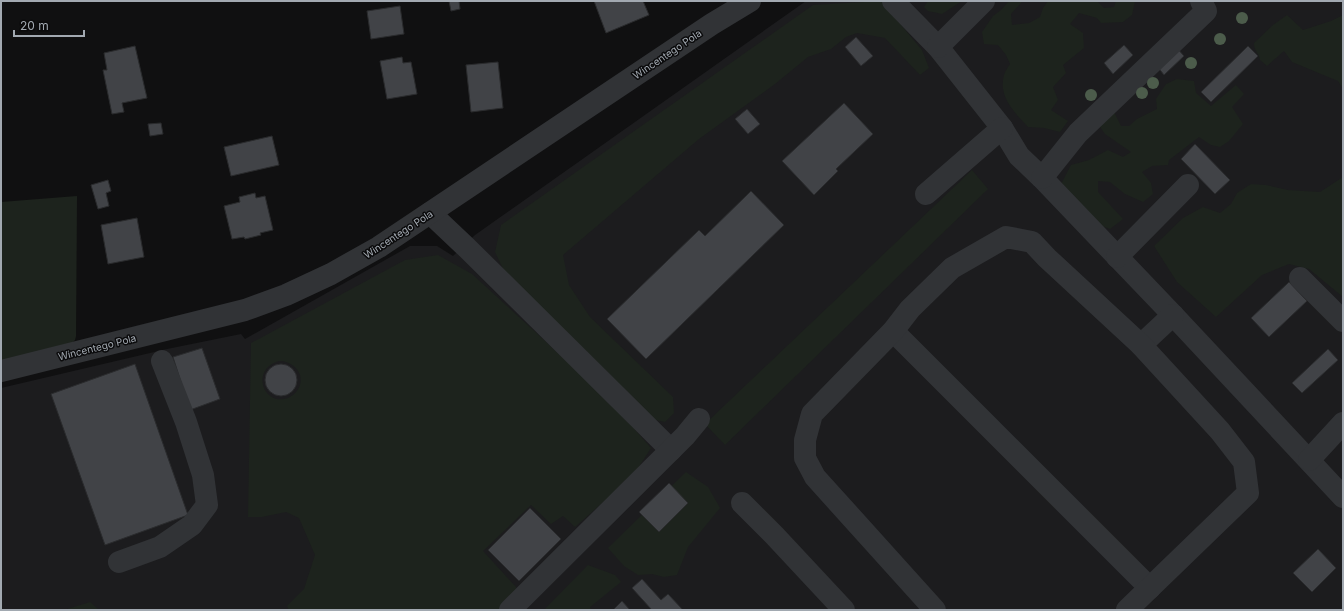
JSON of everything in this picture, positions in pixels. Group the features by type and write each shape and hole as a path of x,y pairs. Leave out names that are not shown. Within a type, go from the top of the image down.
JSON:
{"street":[{"name":"Wincentego Pola","path":"1,370 245,310 278,298 331,274 372,251 712,24 750,1"},
{"path":"893,1 938,47 1002,128 1019,156 1042,178 1173,315 1325,451 1343,497"},
{"path":"938,47 984,1"},
{"path":"1042,178 1078,133 1206,11 1201,1"},
{"path":"926,194 1002,128"},
{"path":"1117,256 1188,185"},
{"path":"430,213 671,450"},
{"path":"936,610 815,476 805,458 805,440 812,414 893,331 910,309 952,268 1006,237 1032,242 1047,258 1141,345 1220,431 1244,462 1248,493 1127,610"},
{"path":"1300,278 1343,321"},
{"path":"1141,345 1173,315"},
{"path":"893,331 1150,588"},
{"path":"119,562 160,547 192,525 207,505 203,475 186,422 162,361"},
{"path":"510,610 671,450 699,419"},
{"path":"1325,451 1343,423"},
{"path":"742,503 844,610"}],"shaded area":[{"path":"806,1 1343,1 1343,610 1,610 1,388 167,349 241,334 245,339 410,246 437,246 453,256 475,235"},
{"path":"881,1 922,50 929,68 920,75 885,38 857,33 846,37 831,49 808,57 775,84 699,139 563,255 569,285 590,317 673,397 674,413 665,422 646,418 504,271 495,252 501,225 813,5"},
{"path":"928,1 962,1 942,14 928,11 924,7"},
{"path":"1009,1 1021,1 1021,3 1011,14 1012,25 1029,23 1040,17 1043,8 1048,1 1097,1 1104,8 1114,7 1116,1 1135,1 1132,15 1123,22 1101,23 1097,18 1079,13 1070,24 1083,33 1084,48 1063,65 1066,73 1053,87 1058,100 1051,110 1068,121 1060,132 1044,128 1028,127 1018,116 1008,104 1003,90 1004,75 1010,64 1006,55 998,45 984,44 982,32 993,16"},
{"path":"1287,15 1303,30 1331,21 1343,15 1343,89 1338,81 1292,62 1284,51 1267,66 1260,60 1254,43 1273,25"},
{"path":"1177,79 1194,81 1196,93 1211,106 1236,85 1244,94 1232,107 1243,124 1229,141 1220,147 1211,145 1199,137 1169,160 1168,165 1152,166 1142,172 1151,183 1153,194 1143,202 1125,194 1110,182 1098,181 1098,192 1123,219 1110,229 1091,222 1061,184 1071,165 1089,160 1108,150 1123,157 1131,152 1105,134 1098,124 1114,112 1121,126 1129,126 1137,119 1157,109 1156,99 1166,84"},
{"path":"972,170 988,189 725,445 705,424"},
{"path":"1343,177 1343,297 1309,269 1289,264 1262,275 1216,317 1177,282 1154,246 1183,218 1203,207 1220,213 1231,204 1237,193 1251,184 1266,185 1288,190 1320,192"},
{"path":"77,196 75,340 70,345 1,361 1,202"},
{"path":"438,255 472,274 616,408 651,448 633,476 575,527 563,516 551,524 531,505 483,551 516,587 516,597 503,610 289,610 287,606 304,589 315,555 299,518 286,512 262,517 248,517 251,343 405,260","holes":["279,361 284,361 296,368 301,380 300,385 294,394 288,398 279,399 272,397 267,392 263,386 263,379 265,371 270,365"]},
{"path":"686,472 708,487 720,508 688,547 677,575 664,577 652,574 638,575 624,566 608,548"},
{"path":"588,565 615,575 621,582 590,607 591,610 544,610"},
{"path":"90,602 99,610 64,610"}],"building":[{"path":"449,1 459,1 460,9 451,11"},
{"path":"594,1 643,1 649,15 606,33"},
{"path":"400,6 404,34 371,39 367,11"},
{"path":"856,37 873,56 861,66 845,47"},
{"path":"1124,45 1133,55 1113,74 1104,63"},
{"path":"135,46 147,98 122,103 124,112 112,114 103,70 107,70 104,53"},
{"path":"1248,46 1258,56 1211,102 1201,92"},
{"path":"1176,47 1184,56 1164,75 1157,66"},
{"path":"402,57 403,63 411,62 417,94 387,99 380,61"},
{"path":"498,62 503,108 471,112 466,65"},
{"path":"844,103 873,134 836,169 838,171 814,195 782,161"},
{"path":"747,109 760,124 748,134 735,119"},
{"path":"161,123 163,134 150,136 148,124"},
{"path":"272,136 279,165 231,176 224,147"},
{"path":"1195,144 1230,180 1215,194 1181,159"},
{"path":"108,180 111,191 106,193 109,206 98,209 91,185"},
{"path":"751,191 784,225 646,359 607,319 699,230 705,236"},
{"path":"255,193 256,198 265,196 273,230 245,239 244,237 232,239 224,206 240,202 239,197"},
{"path":"137,218 144,257 108,264 101,225"},
{"path":"1289,282 1307,301 1269,337 1251,318"},
{"path":"202,348 220,399 190,410 173,357"},
{"path":"1328,349 1338,360 1302,393 1292,383"},
{"path":"135,364 188,515 105,545 51,394"},
{"path":"281,364 292,369 297,380 292,391 281,396 270,391 265,380 270,369"},
{"path":"669,483 688,503 659,532 639,512"},
{"path":"530,508 561,539 519,581 488,550"},
{"path":"1318,549 1336,568 1312,592 1293,573"},
{"path":"642,579 661,600 668,594 683,610 650,610 651,609 632,588"},
{"path":"622,601 630,610 613,610"}]}
